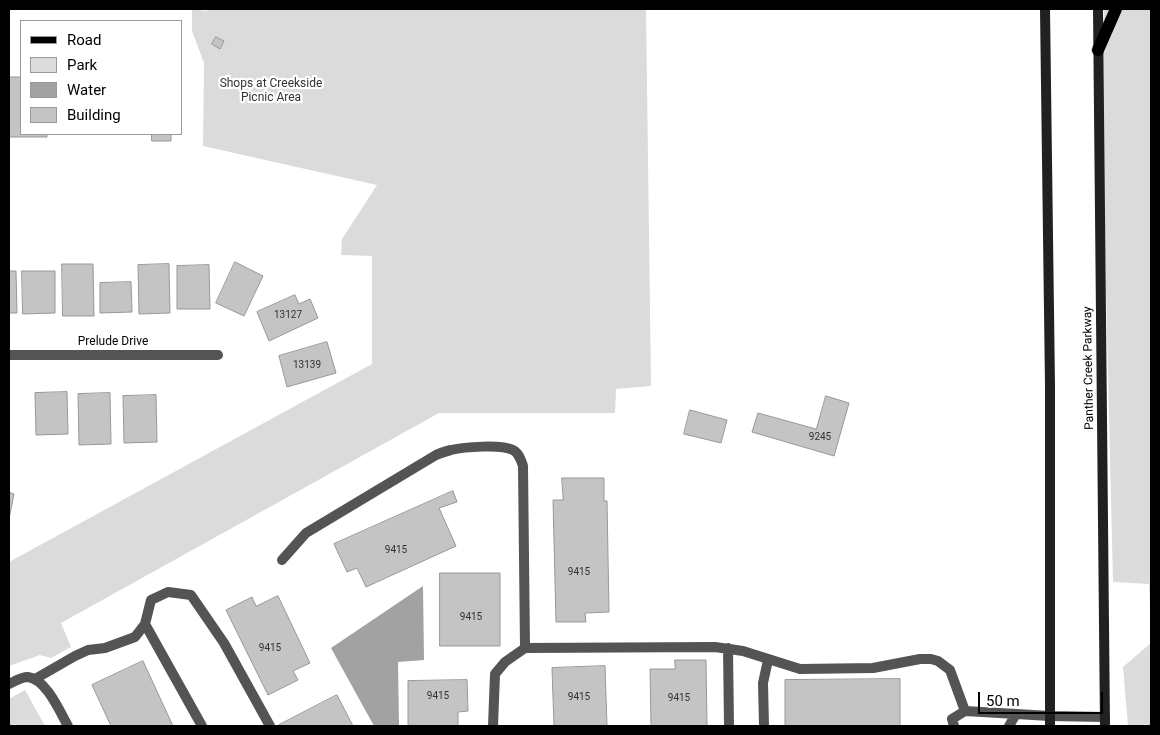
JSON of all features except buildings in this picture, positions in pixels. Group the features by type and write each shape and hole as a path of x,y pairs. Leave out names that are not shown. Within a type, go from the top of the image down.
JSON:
{"main road":[{"path":"1045,9 1050,386 1050,721"},
{"name":"Panther Creek Parkway","path":"1098,9 1105,722"},
{"path":"1098,50 1116,9"}],"street":[{"name":"Prelude Drive","path":"9,355 218,355"},
{"path":"282,560 306,533 436,456 449,450 460,448 500,447 512,449 518,454 523,466 525,648"},
{"path":"35,679 88,650 105,648 135,637 145,624 150,600 168,592 191,595 224,643 270,726"},
{"path":"145,624 202,726"},
{"path":"494,726 495,674 505,662 525,648 716,647 728,648 800,669 865,669 920,658 931,659 938,661 950,670 965,711"},
{"path":"728,648 730,726"},
{"path":"764,726 763,682 768,660"},
{"path":"9,684 24,677 35,679 50,695 68,726"},
{"path":"954,726 952,719 965,711 1016,714 1050,721 1105,722"},
{"path":"1009,726 1016,714"}],"green space":[{"name":"Shops at Creekside Picnic Area","path":"192,9 206,11 211,9 646,9 651,386 616,389 615,413 439,413 61,623 71,647 51,658 40,655 9,666 9,562 372,364 372,256 341,255 342,239 377,185 203,146 204,63 192,31"},
{"path":"1104,9 1151,9 1151,632 1149,584 1113,582 1103,166"},
{"path":"1151,643 1151,726 1128,726 1123,667"},
{"path":"25,690 45,726 9,726 9,699"}],"water":[{"path":"423,586 424,660 398,662 399,726 374,726 331,648"}]}
